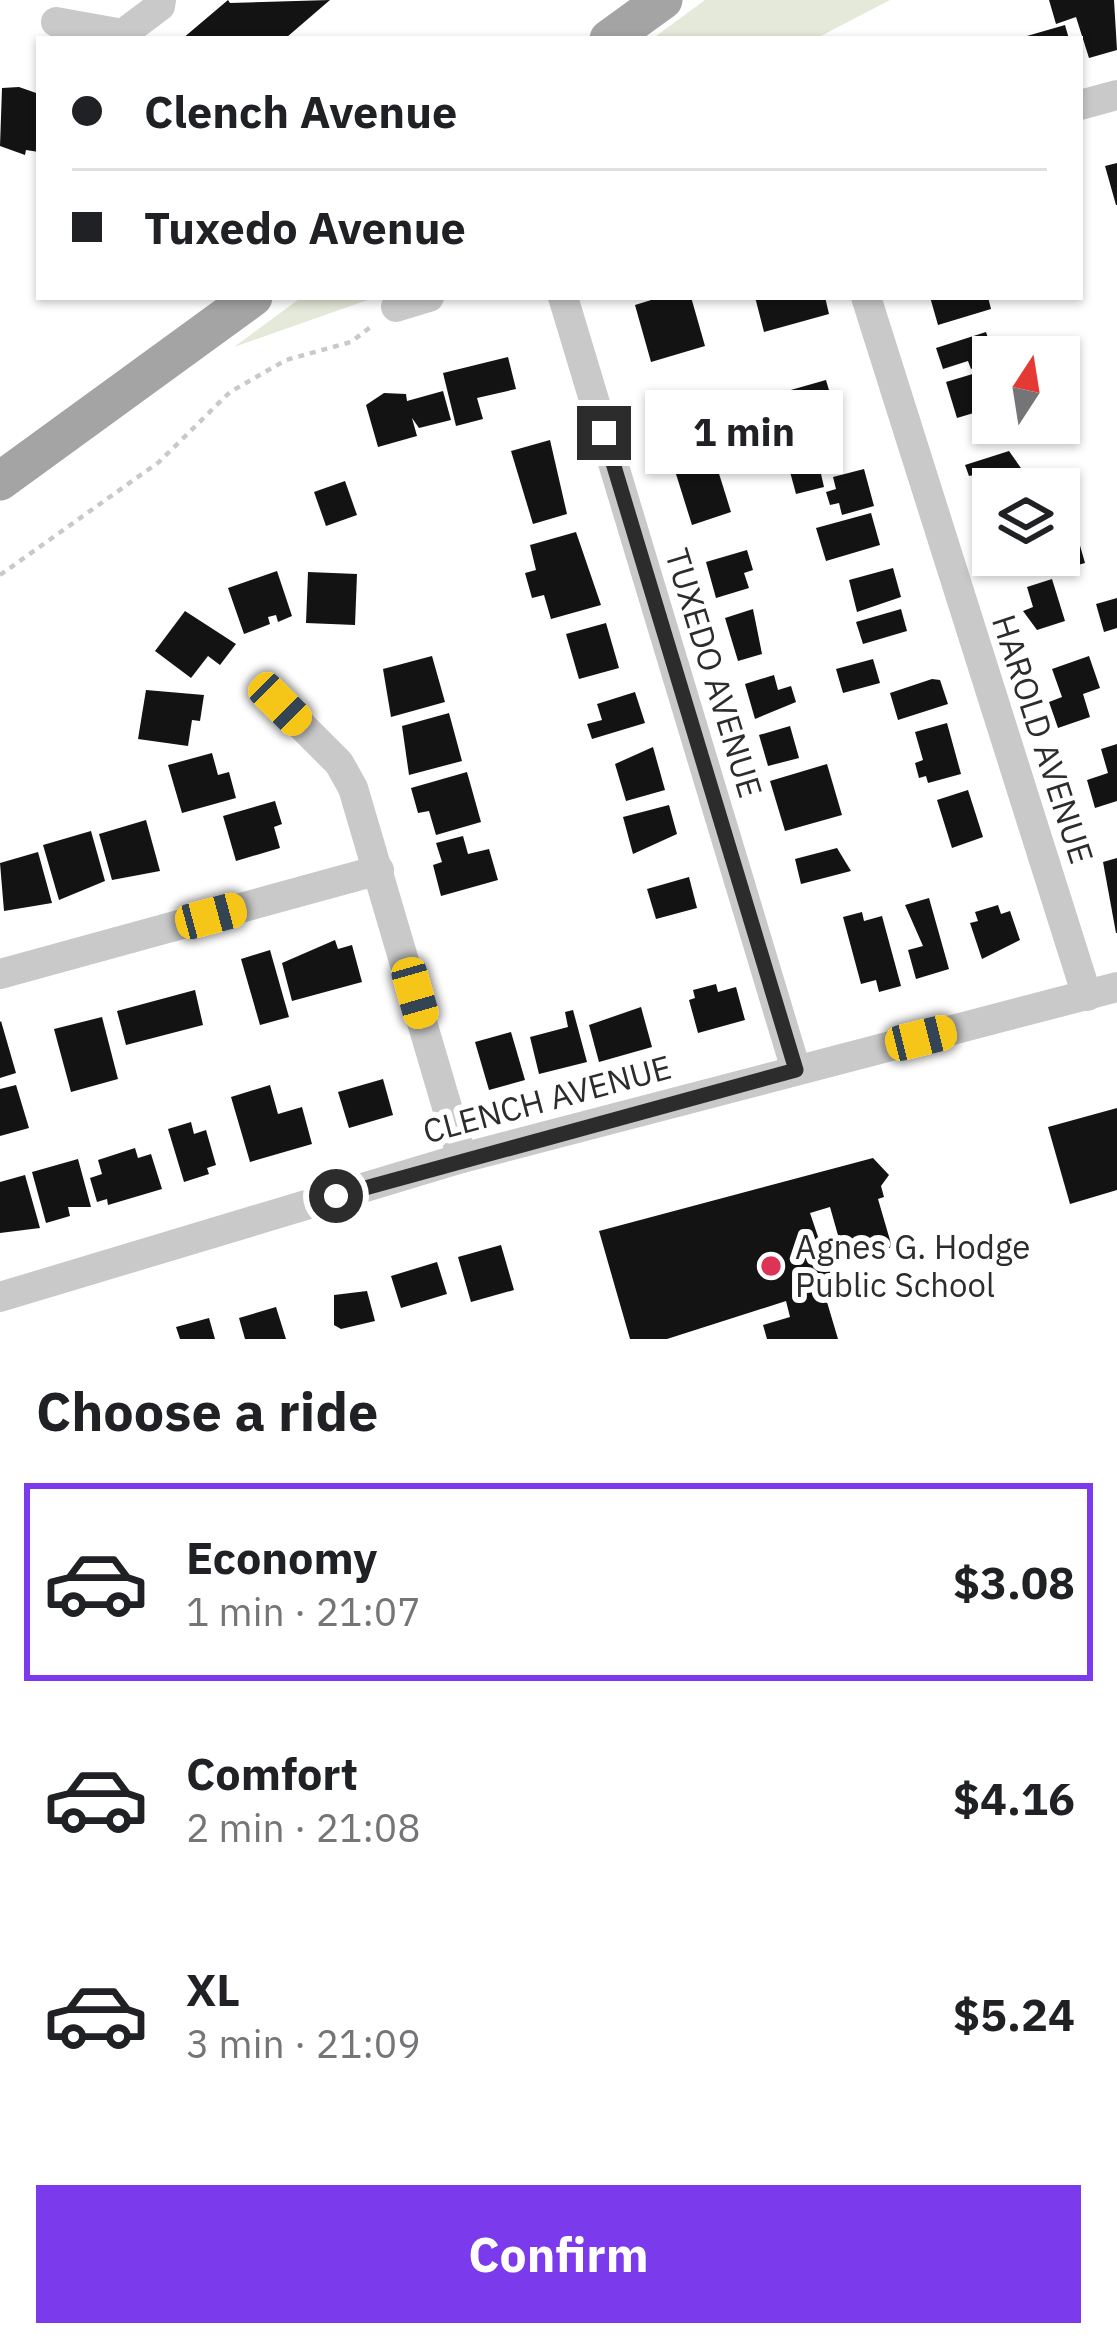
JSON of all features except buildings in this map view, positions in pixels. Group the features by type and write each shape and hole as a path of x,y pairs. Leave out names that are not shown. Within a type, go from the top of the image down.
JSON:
{"main road":[{"path":"613,36 663,0"},
{"path":"0,481 250,300"}],"street":[{"path":"120,36 161,0"},
{"path":"56,20 115,36"},
{"path":"1083,104 1117,95"},
{"path":"397,307 419,300"},
{"name":"TUXEDO AVENUE","path":"564,300 796,1070"},
{"name":"HAROLD AVENUE","path":"867,300 1102,991"},
{"path":"280,704 339,764 353,788 462,1158"},
{"path":"0,974 379,869"},
{"name":"CLENCH AVENUE","path":"0,1297 462,1158 1102,991"}],"path":[{"path":"0,575 159,462 230,392 286,360 351,342 397,307"}],"green space":[{"path":"705,0 890,0 821,36 656,36"},
{"path":"298,300 367,300 234,347"}],"place":[{"name":"Agnes G. Hodge Public School","path":"771,1266"}],"route":[{"path":"336,1196 796,1070 604,433"}]}
